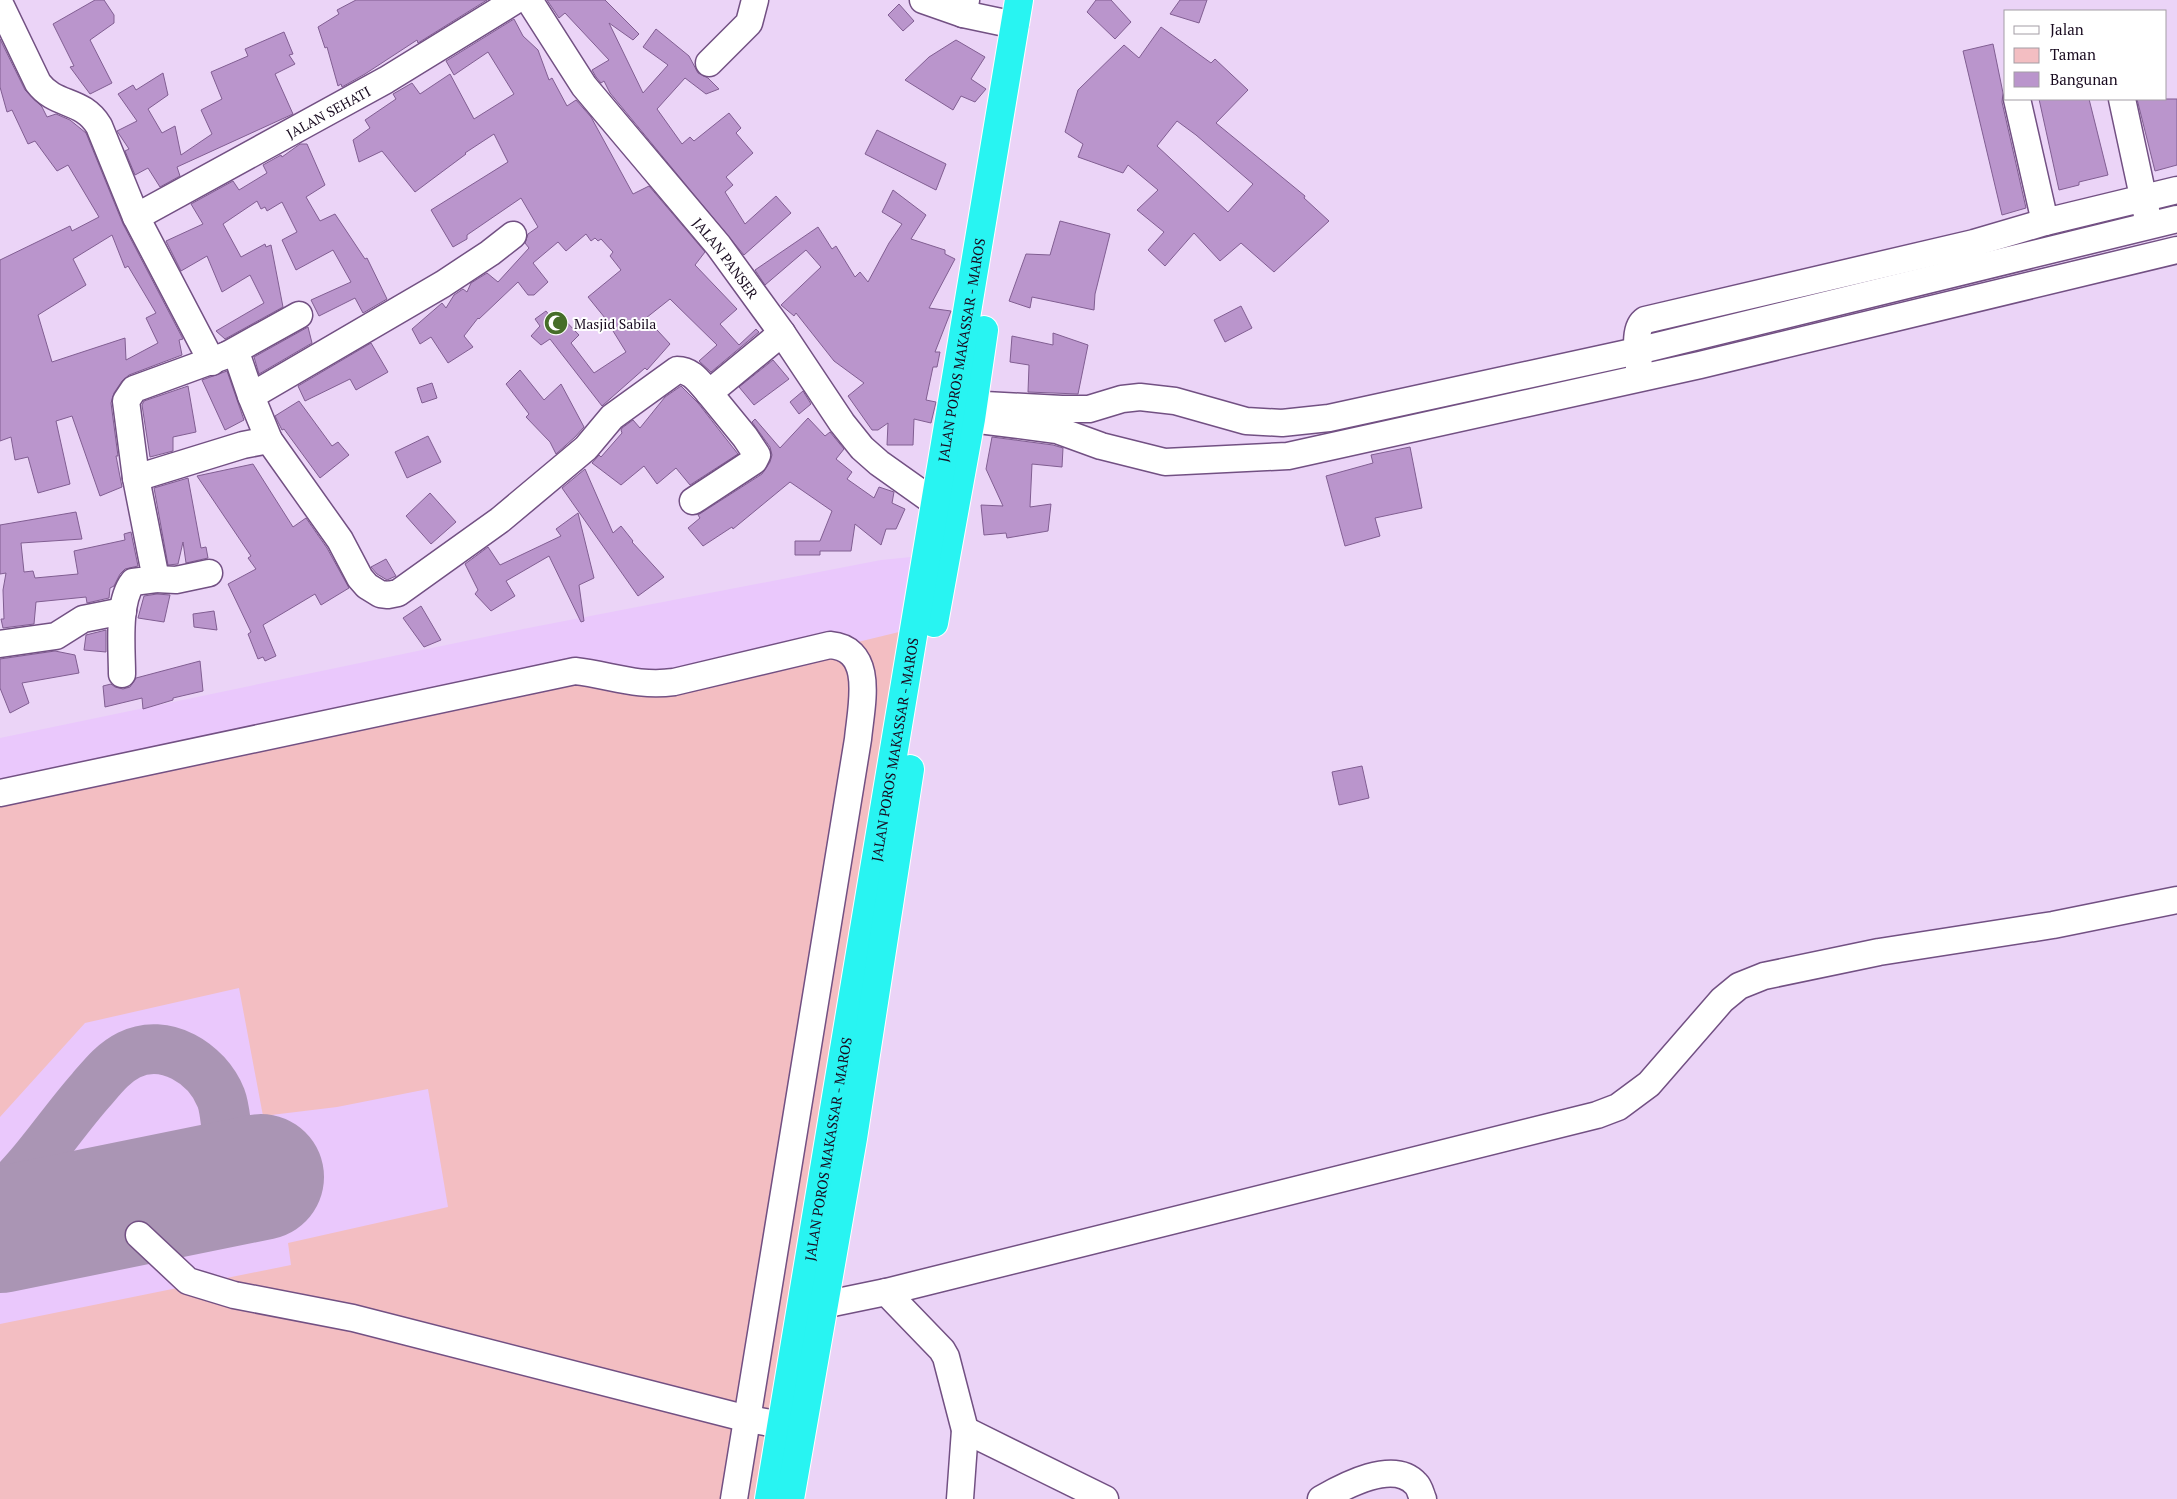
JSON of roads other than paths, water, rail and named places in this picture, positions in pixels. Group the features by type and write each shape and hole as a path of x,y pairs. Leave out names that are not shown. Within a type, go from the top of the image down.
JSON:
{"highway":[{"name":"JALAN POROS MAKASSAR - MAROS","path":"770,1499 782,1425 834,1177 928,658 971,411 1036,0"},
{"name":"JALAN POROS MAKASSAR - MAROS","path":"790,1499 823,1305 834,1177 909,665 934,502 970,302 1017,13"}],"street":[{"name":"JALAN SEHATI","path":"136,217 386,80 516,0"},
{"name":"JALAN PANSER","path":"529,0 584,86 718,245 782,333 842,424 862,448 934,502"},
{"path":"709,63 749,23 755,0"},
{"path":"923,0 1017,13"},
{"path":"0,4 38,83 44,91 92,114 99,126 136,217 220,358"},
{"path":"2017,100 2045,222"},
{"path":"971,411 1057,430 1109,448 1164,462 1203,462 1288,456 1848,330 2167,252 2148,226 2144,198 2122,100"},
{"path":"1641,377 1637,351 1639,327 1645,320 1974,243 2045,222 2177,190"},
{"path":"971,411 1089,409 1122,399 1140,397 1175,401 1246,421 1282,423 1338,416 1637,351 1843,299 2177,219"},
{"path":"251,396 443,284 490,253 513,235"},
{"path":"1843,299 1848,330"},
{"path":"156,579 136,478 126,401 130,393 134,389 220,358 299,315"},
{"path":"709,393 782,333"},
{"path":"220,358 235,357 239,361 269,440 340,540 360,578 367,586 380,594 398,593 500,520 586,448 612,417 677,370 685,370 691,373 745,437 756,455 754,461 693,501"},
{"path":"136,478 237,447 269,440"},
{"path":"122,674 123,611 128,588 133,582 156,579 176,580 209,574"},
{"path":"0,644 56,636 83,620 123,611"},
{"path":"0,793 568,672 593,673 625,682 653,685 674,682 830,645 843,646 854,654 860,665 863,686 858,740 734,1499"},
{"path":"823,1305 886,1292 1597,1115 1618,1107 1649,1084 1722,1000 1739,986 1764,976 1879,952 2053,925 2177,900"},
{"path":"139,1235 188,1281 234,1295 380,1325 748,1419 782,1425"},
{"path":"886,1292 942,1350 949,1368 965,1430 960,1499"},
{"path":"965,1430 1105,1499"},
{"path":"1321,1499 1338,1489 1366,1477 1391,1474 1406,1477 1417,1485 1423,1499"}],"place":[{"name":"Masjid Sabila","path":"556,323"}]}
